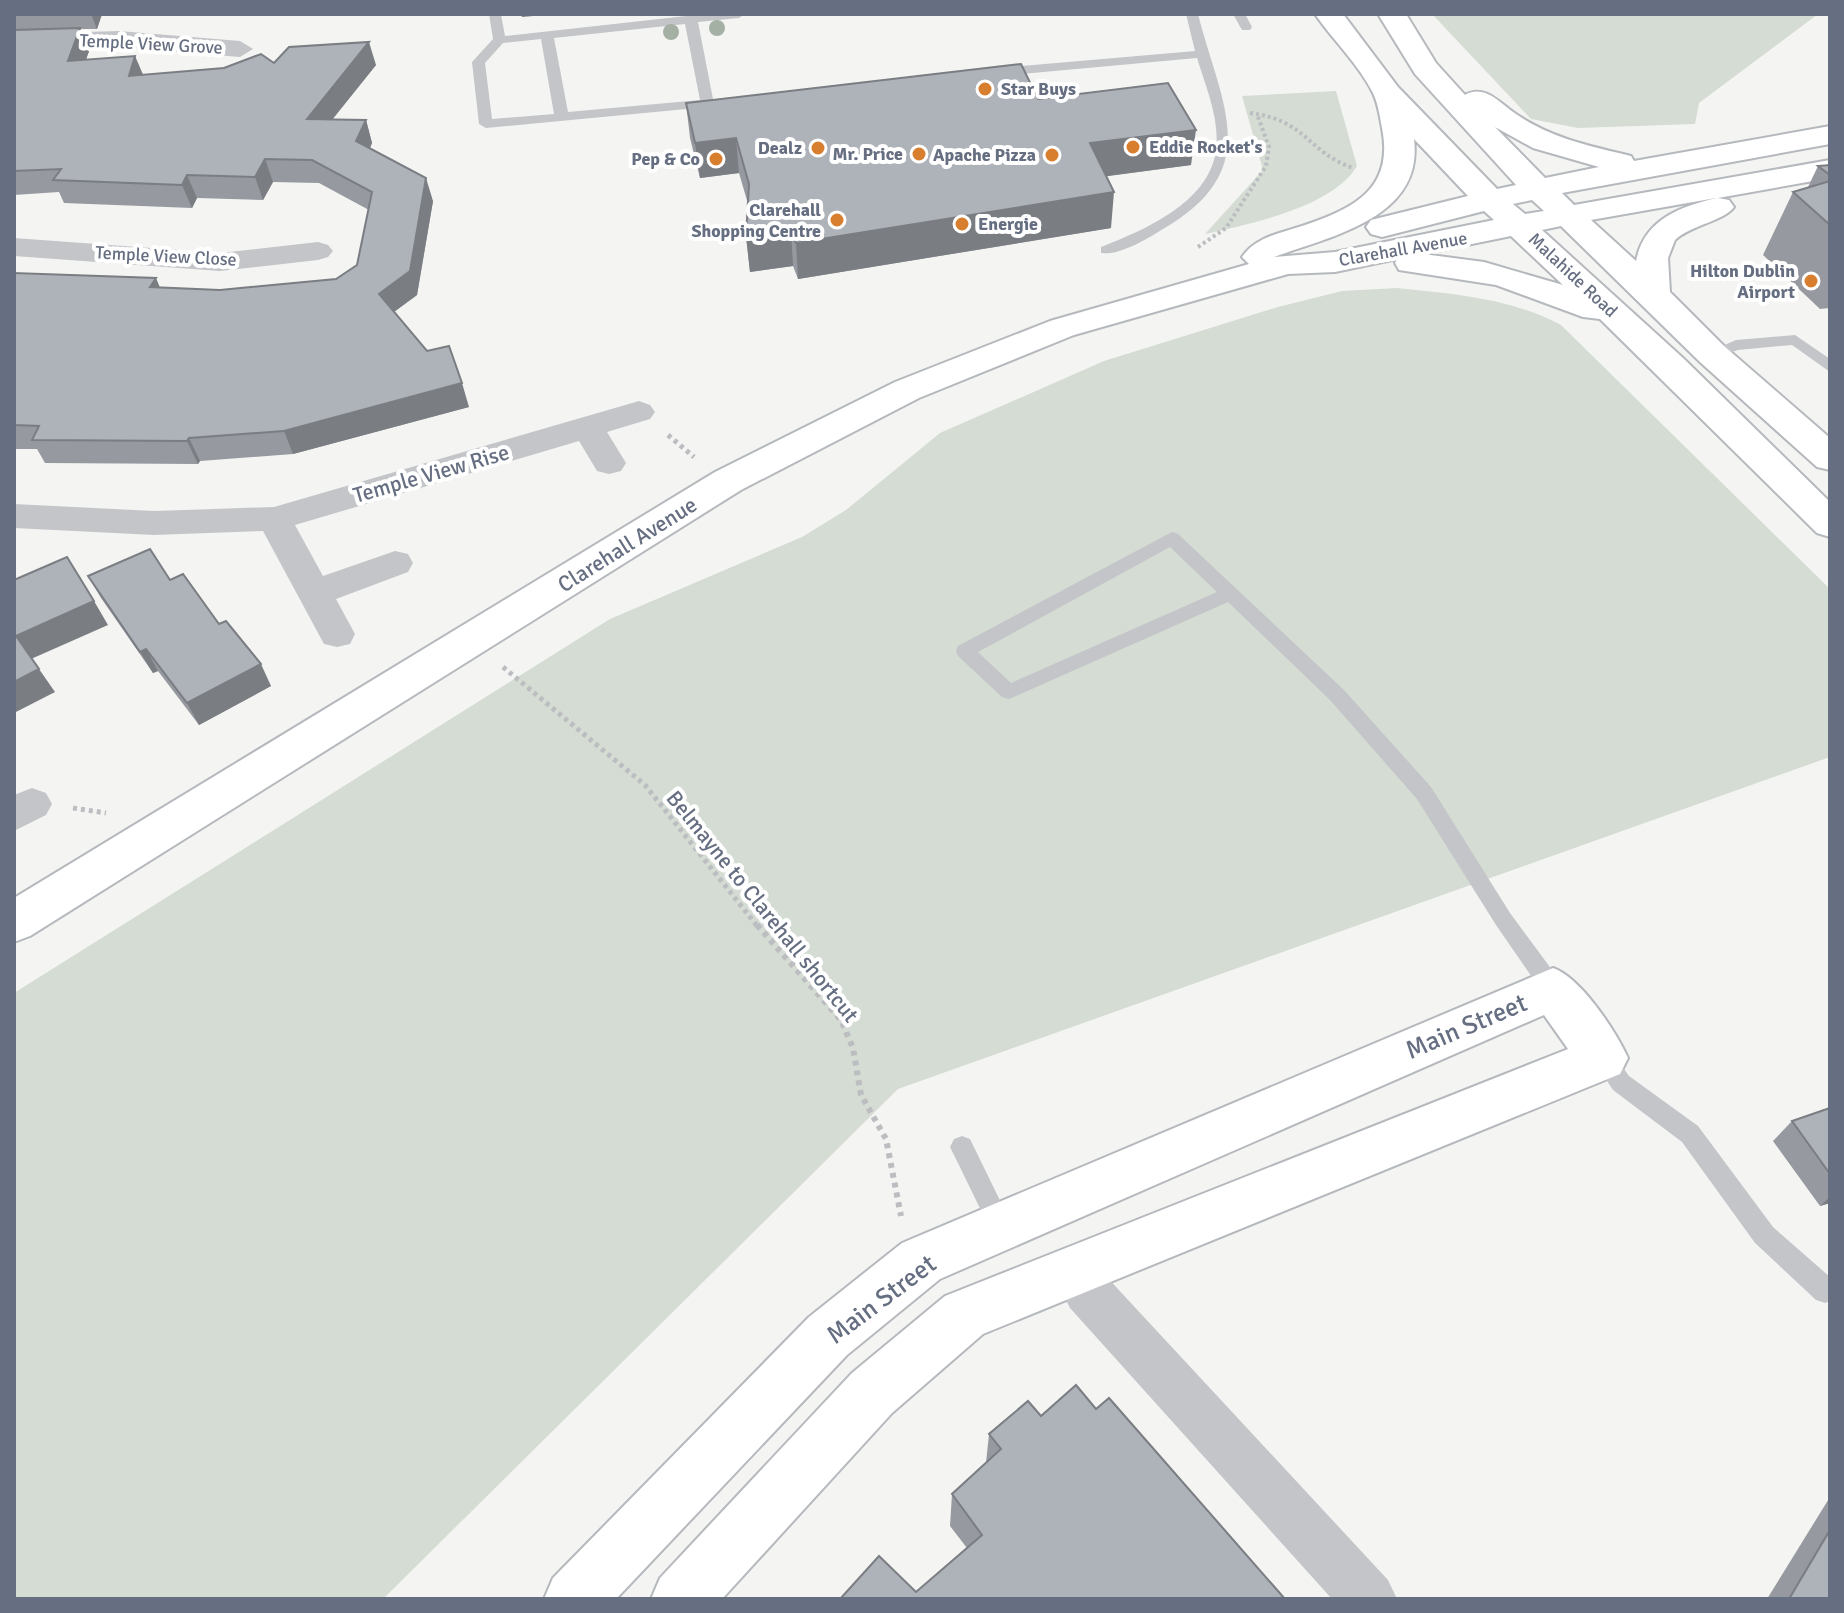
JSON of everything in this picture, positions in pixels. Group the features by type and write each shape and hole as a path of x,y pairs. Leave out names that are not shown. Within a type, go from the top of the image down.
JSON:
{"main road":[{"name":"Malahide Road","path":"1329,14 1388,93 1487,198 1671,366 1830,524"},
{"name":"Malahide Road","path":"1395,18 1425,68 1466,117 1712,354 1830,458"},
{"path":"1395,18 1431,47 1463,87 1517,129 1569,152 1651,166"},
{"path":"1243,276 1263,250 1343,222 1383,196 1399,166 1398,136 1388,93"},
{"name":"Clarehall Avenue","path":"1286,264 1316,245 1487,198 1830,135"},
{"name":"Clarehall Avenue","path":"14,922 728,481 907,390 1062,328 1286,264 1352,259 1568,215 1830,169"},
{"path":"1654,295 1651,257 1663,230 1675,221 1728,205 1830,185"},
{"path":"1352,259 1494,273 1537,285 1626,324"},
{"path":"1671,366 1712,354"},
{"name":"Main Street","path":"574,1599 828,1336 921,1261 1553,989 1603,1058"},
{"path":"681,1599 872,1393 964,1315 1603,1058"}],"street":[{"name":"Temple View Grove","path":"14,42 119,39 240,49"},
{"name":"Temple View Close","path":"14,247 220,262 318,251"},
{"name":"Temple View Rise","path":"14,516 154,523 274,519 639,412"},
{"path":"588,427 609,463"},
{"path":"274,519 337,634"},
{"path":"314,593 395,563"},
{"path":"1076,1271 1087,1291 1369,1599"}],"lane":[{"path":"495,14 499,40"},
{"path":"564,14 569,33"},
{"path":"734,100 486,124 478,62 499,40 569,33 639,19 691,20 739,14"},
{"path":"1106,250 1150,234 1202,192 1221,160 1220,113 1192,14"},
{"path":"1239,14 1246,27"},
{"path":"691,20 707,104"},
{"path":"547,35 562,119"},
{"path":"977,74 1202,54"},
{"path":"1712,354 1736,345 1795,340 1830,367"},
{"path":"1231,593 1009,692 965,651 1172,538 1231,593 1337,695 1424,793 1503,919 1553,989"},
{"path":"1603,1058 1621,1083 1690,1134 1764,1235 1825,1291 1830,1289"},
{"path":"962,1147 1001,1227"}],"path":[{"path":"1220,113 1257,113 1291,122 1335,163 1361,170"},
{"path":"1198,247 1226,228 1266,166 1269,147 1257,113"},
{"path":"639,412 728,481"},
{"name":"Belmayne to Clarehall shortcut","path":"473,641 645,785 777,950 841,1020 853,1048 861,1095 886,1139 906,1241 921,1261"},
{"path":"23,809 105,812 134,847"}],"shaded area":[{"path":"1432,14 1818,14 1699,103 1695,124 1578,128 1531,119"},
{"path":"1336,91 1357,166 1345,180 1329,193 1289,212 1205,234 1263,170 1242,96"},
{"path":"1397,288 1502,303 1561,325 1830,589 1830,757 898,1089 383,1599 14,1599 14,993 610,619 802,537 846,510 940,433 1104,361 1278,307 1342,291"}],"building":[{"path":"80,28 68,61 135,56 129,76 224,68 261,54 274,63 289,47 369,42 307,119 366,120 356,141 426,178 410,271 379,294 427,351 449,346 462,383 284,431 189,438 187,441 32,440 39,426 14,425 14,273 156,278 150,287 220,290 336,279 357,265 372,192 312,160 265,159 255,177 187,175 182,185 53,180 61,169 14,171 14,30"},
{"path":"1021,64 1038,99 1168,83 1196,130 1090,143 1114,192 796,243 791,230 746,236 749,184 736,138 695,143 686,103"},
{"path":"1830,165 1830,175 1818,166"},
{"path":"1830,181 1830,225 1793,192"},
{"path":"150,549 170,580 183,574 219,624 226,621 261,664 187,703 146,649 140,652 88,576"},
{"path":"67,557 94,601 16,636 39,669 14,682 14,580"},
{"path":"1830,1108 1830,1174 1792,1121"},
{"path":"1076,1385 1096,1409 1109,1398 1285,1599 840,1599 879,1556 916,1592 982,1535 952,1494 1001,1449 989,1434 1028,1401 1041,1416"},
{"path":"1830,1530 1830,1599 1789,1599"}],"place":[{"name":"Star Buys","path":"985,89"},
{"name":"Eddie Rocket's","path":"1133,147"},
{"name":"Dealz","path":"818,148"},
{"name":"Mr. Price","path":"919,154"},
{"name":"Apache Pizza","path":"1052,155"},
{"name":"Pep & Co","path":"716,159"},
{"name":"Clarehall Shopping Centre","path":"837,220"},
{"name":"Energie","path":"962,224"},
{"name":"Hilton Dublin Airport","path":"1811,281"}]}
